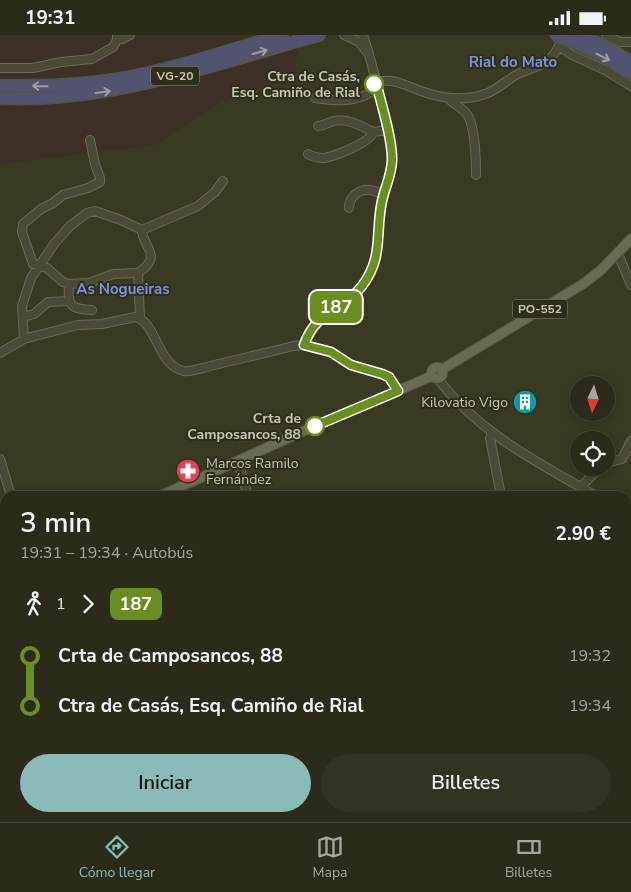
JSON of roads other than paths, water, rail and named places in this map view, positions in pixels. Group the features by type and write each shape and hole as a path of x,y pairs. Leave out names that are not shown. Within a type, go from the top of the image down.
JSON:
{"highway":[{"name":"VG-20","path":"0,86 52,87 125,78 282,35"},
{"name":"VG-20","path":"0,99 55,98 118,90 169,78 320,35"},
{"path":"558,41 577,39 606,47 631,62"},
{"path":"577,39 631,73"}],"main road":[{"name":"PO-552","path":"171,491 315,426 437,375 601,271 631,239"}],"street":[{"path":"0,67 33,68 68,61 92,59 110,49 117,37 122,39 130,35"},
{"path":"344,35 359,42 369,55"},
{"path":"304,345 309,331 320,319 352,296 362,286 378,249 380,210 392,164 388,130 363,35"},
{"path":"606,35 620,43 631,42"},
{"path":"376,81 398,82 423,92 448,98 471,97 492,92 519,73 545,63 551,58 558,41 572,55 605,70 631,86"},
{"path":"315,99 331,101 355,100 371,92 376,81"},
{"path":"448,98 467,114 471,122 476,175"},
{"path":"318,126 338,121 353,122 365,126 373,132 388,130"},
{"path":"308,154 316,158 331,156 358,146 372,136 373,132"},
{"path":"90,140 100,178 98,184 63,195 33,215 22,226 31,263 34,266 47,268 63,282 69,284 89,283 113,274 138,273 147,264 151,253 143,239 142,231"},
{"path":"24,339 22,302 34,273 57,239 70,226 91,211 104,213 142,231 198,206 215,192 224,181"},
{"path":"349,208 350,199 356,194 368,190 383,194"},
{"path":"618,253 631,285"},
{"path":"138,273 140,318"},
{"path":"69,284 69,301 76,309 92,310"},
{"path":"23,317 34,314 48,302 69,301"},
{"path":"0,353 24,339 78,325 102,324 135,317 140,318 146,324 168,362 178,369 185,371 304,345 331,352 351,365 389,377 398,391"},
{"path":"437,375 452,397 492,433 541,466 587,491"},
{"path":"492,433 490,438 499,491"},
{"path":"615,461 622,459 631,441"},
{"path":"0,459 10,491"},
{"path":"238,461 247,491"},
{"path":"580,487 591,476"}],"place":[{"name":"Ctra de Casás, Esq. Camiño de Rial","path":"374,84"},
{"name":"Kilovatio Vigo","path":"525,402"},
{"name":"Crta de Camposancos, 88","path":"315,426"},
{"name":"Marcos Ramilo Fernández","path":"188,471"}],"district":[{"name":"Rial do Mato","path":"513,62"},
{"name":"As Nogueiras","path":"123,289"}]}
